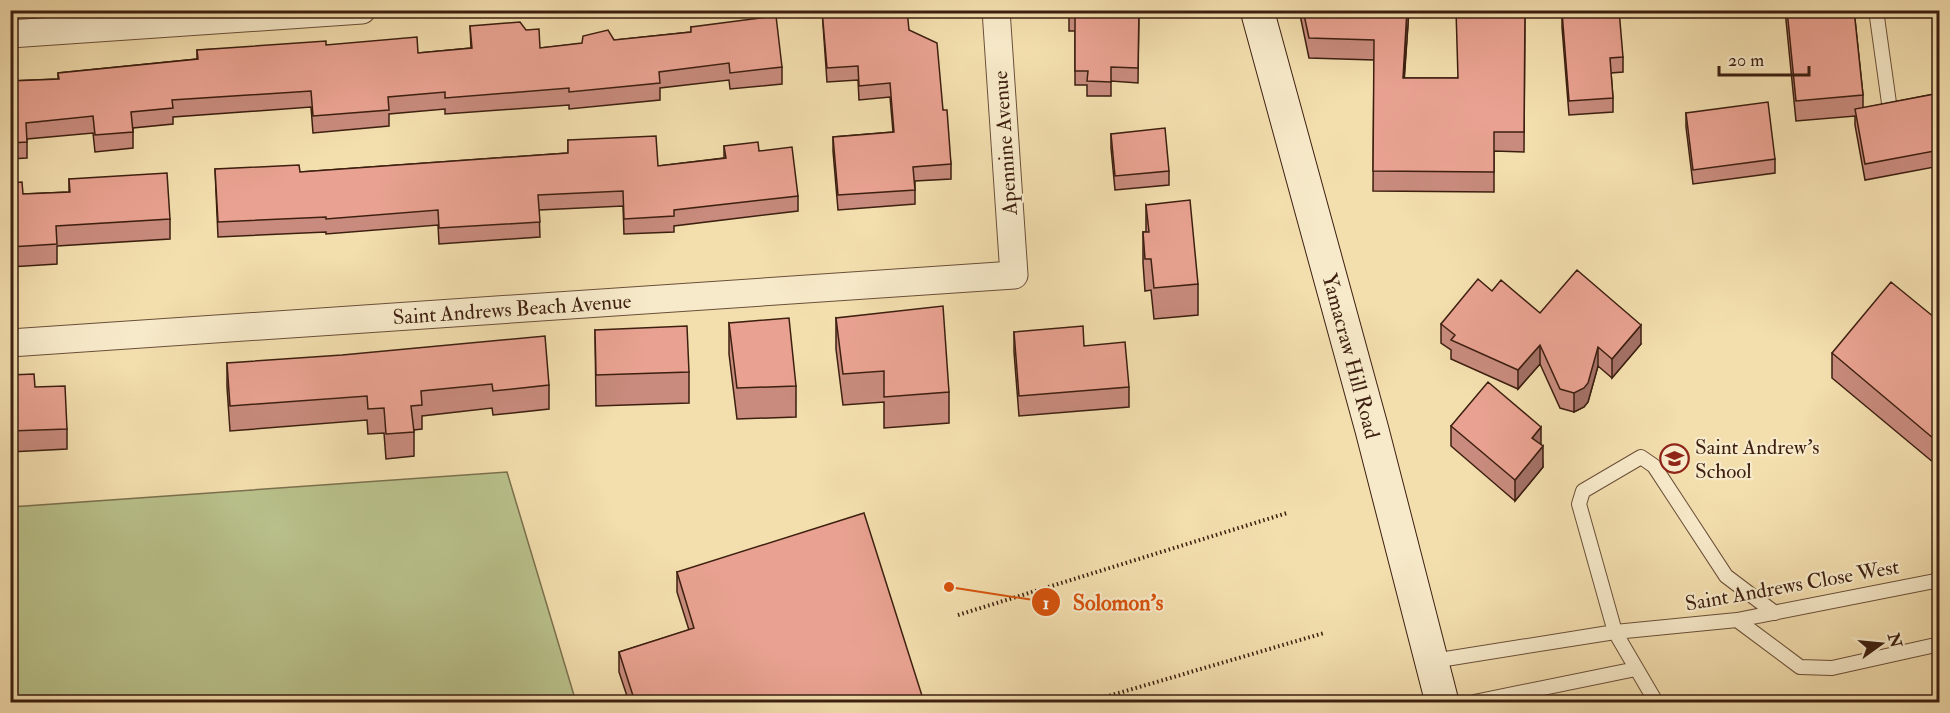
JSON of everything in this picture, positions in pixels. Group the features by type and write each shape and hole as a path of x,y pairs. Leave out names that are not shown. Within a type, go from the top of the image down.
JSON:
{"main road":[{"name":"Yamacraw Hill Road","path":"1257,10 1433,661 1442,702"}],"street":[{"path":"10,34 362,10"},
{"name":"Apennine Avenue","path":"996,10 1014,275"},
{"name":"Saint Andrews Beach Avenue","path":"10,343 1014,275"}],"lane":[{"path":"1876,10 1888,103"},
{"path":"1656,702 1615,632 1579,504 1583,491 1641,457 1654,466 1726,576 1775,613"},
{"name":"Saint Andrews Close West","path":"1433,661 1615,632 1737,620 1940,580"},
{"path":"1737,620 1800,667 1832,668 1940,644"},
{"path":"1474,702 1636,669"}],"path":[{"path":"958,615 1287,513"},
{"path":"1088,702 1324,633"}],"green space":[{"path":"507,472 576,702 11,702 11,507"}],"building":[{"path":"822,10 907,10 909,30 937,43 943,110 947,110 951,164 913,167 915,190 838,195 833,137 894,132 890,83 859,86 858,66 827,68"},
{"path":"1069,10 1139,10 1138,68 1111,67 1111,82 1087,81 1088,71 1075,71 1075,17 1069,16"},
{"path":"1303,10 1407,10 1403,78 1458,78 1456,10 1525,10 1524,132 1494,132 1494,172 1373,171 1374,40 1309,38"},
{"path":"1619,10 1623,57 1610,58 1613,98 1569,101 1562,12"},
{"path":"1787,10 1854,10 1863,95 1796,101"},
{"path":"776,16 782,67 730,73 729,63 659,72 660,83 569,92 569,88 445,98 445,92 388,97 389,110 313,116 311,91 172,100 173,108 131,112 133,132 95,135 93,116 26,123 27,142 10,143 10,81 59,79 58,73 198,59 197,50 326,41 326,45 417,37 418,53 472,48 470,26 520,22 526,30 539,29 540,48 582,43 583,36 608,30 614,40 691,32 691,27"},
{"path":"1940,93 1940,150 1865,164 1855,109"},
{"path":"1768,102 1775,159 1693,170 1686,113"},
{"path":"1165,128 1169,171 1115,176 1111,134"},
{"path":"656,136 658,166 726,158 724,146 758,142 759,151 792,147 798,196 674,210 674,216 624,219 623,191 538,195 540,222 439,228 438,210 326,219 326,217 218,222 215,169 299,165 300,172 568,153 568,140"},
{"path":"167,173 170,219 56,226 57,244 10,247 10,183 22,182 23,194 70,192 69,179"},
{"path":"1190,200 1198,284 1154,288 1151,259 1145,259 1143,232 1149,232 1146,205"},
{"path":"1577,270 1641,325 1612,359 1598,347 1588,383 1574,393 1560,389 1540,345 1518,370 1451,340 1455,335 1441,324 1478,279 1492,291 1501,280 1540,313"},
{"path":"1891,282 1940,322 1940,444 1832,353"},
{"path":"943,306 949,392 884,397 884,371 843,374 836,318"},
{"path":"789,318 796,386 737,388 729,323"},
{"path":"687,326 689,372 596,375 595,330"},
{"path":"1083,326 1084,346 1125,342 1129,387 1019,396 1014,332"},
{"path":"545,336 549,385 493,391 492,384 421,391 422,405 411,406 414,432 386,434 384,408 368,409 367,396 230,406 227,363"},
{"path":"34,374 35,387 65,386 67,429 10,431 10,375"},
{"path":"1488,382 1541,427 1532,438 1543,446 1515,480 1451,426"},
{"path":"864,513 924,702 635,702 619,652 694,628 677,572"}],"place":[{"name":"Saint Andrew's School","path":"1674,459"},
{"name":"Solomon's","path":"949,587"}]}
